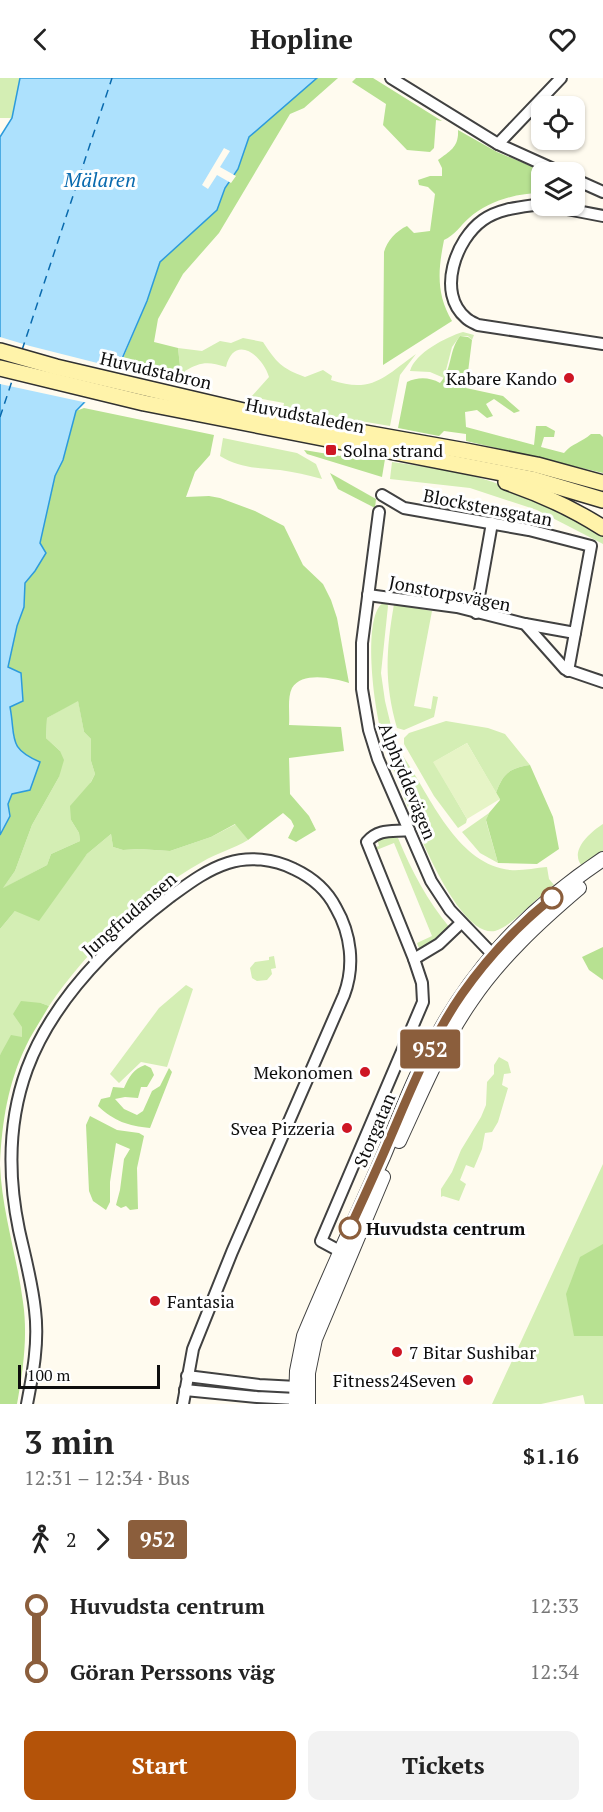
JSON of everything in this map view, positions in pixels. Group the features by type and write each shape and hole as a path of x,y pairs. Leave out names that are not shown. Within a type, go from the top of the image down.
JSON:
{"main road":[{"name":"Huvudstabron","path":"0,351 247,418"},
{"name":"Huvudstaleden","path":"0,368 87,390 247,418 476,453 537,465 603,483"},
{"name":"Huvudstaleden","path":"247,418 532,479 603,500"},
{"path":"444,460 542,495 603,528"}],"street":[{"path":"391,78 498,144 538,162"},
{"path":"498,144 561,78"},
{"path":"585,184 603,192"},
{"path":"531,206 496,213 473,228 457,251 452,271 452,291 457,306 465,318 478,325 603,344"},
{"path":"585,213 603,216"},
{"name":"Blockstensgatan","path":"382,495 404,508 529,530 591,546 575,633"},
{"name":"Alphyddevägen","path":"379,512 362,643 362,689 369,730 378,759 431,881 450,910 496,958"},
{"path":"476,612 492,523"},
{"name":"Jonstorpsvägen","path":"368,595 449,606 575,633"},
{"name":"Jonstorpsvägen","path":"525,624 568,671"},
{"path":"575,633 568,671 603,682"},
{"path":"345,1254 321,1241 423,1002 422,982 414,958 367,842 373,835 388,830 409,830"},
{"name":"Jungfrudansen","path":"27,1404 34,1368 36,1311 19,1228 10,1162 15,1117 27,1070 51,1020 87,972 125,934 188,883 211,869 242,859 271,860 307,876 333,902 341,917 349,942 350,971 344,995 192,1349 183,1404"},
{"name":"Storgatan","path":"302,1397 297,1371 304,1336 345,1254 421,1066 462,994 496,958 531,915 603,859"},
{"name":"Storgatan","path":"496,958 603,870"},
{"path":"414,958 439,944 461,923"},
{"path":"187,1376 259,1385 302,1397"},
{"path":"185,1389 256,1397 302,1397"}],"green space":[{"path":"0,78 20,78 12,118 0,118"},
{"path":"317,78 338,78 304,108 290,114 219,233 183,274 158,319 154,342 178,348 180,366 163,378 119,368 147,301 160,262 217,210 225,188 238,169 249,137"},
{"path":"356,78 373,78 442,121 436,120 434,148 430,152 407,150 383,125 386,104 352,82"},
{"path":"458,130 497,152 531,166 531,194 513,196 485,207 444,240 440,262 440,282 443,301 452,321 383,365 384,252 392,237 407,226 414,233 430,231 435,194 428,187 419,185 418,180 430,176 442,176 442,168 438,160 455,145"},
{"path":"463,332 474,335 472,340 468,336 460,336 452,347 444,378 430,372 410,371 424,352"},
{"path":"460,336 472,340 466,388 503,396 520,411 514,413 494,399 486,404 493,416 487,418 477,410 465,412 466,427 534,445 536,426 546,426 555,431 554,437 544,437 541,447 564,453 591,434 600,434 603,437 603,473 466,441 466,434 444,431 439,436 398,428 407,382 424,378 440,383 447,372"},
{"path":"243,338 263,342 280,364 297,374 305,377 323,370 332,376 331,380 345,384 357,385 377,381 416,354 400,375 390,426 283,408 284,403 251,397 269,377 260,361 248,351 235,351 226,367 204,363 195,366 185,371 182,382 163,378 180,366 178,348 202,351 220,341 231,343"},
{"path":"84,408 214,435 210,455 195,472 186,497 220,498 255,511 284,526 303,565 323,584 337,618 349,683 319,677 303,679 297,683 292,688 290,696 289,725 341,727 344,751 289,758 290,794 309,816 316,830 296,842 288,838 294,826 283,813 248,840 235,824 211,837 170,851 123,850 113,847 111,834 87,854 39,921 15,911 0,929 0,835 10,816 8,804 24,755 15,745 8,667 17,626 24,607 25,583 35,571 43,521 76,411","holes":["78,701 84,732 91,739 91,761 95,774 70,806 71,820 79,833 80,841 51,854 47,865 3,888 15,871 32,825 59,777 64,760 60,751 46,738 47,718"]},
{"path":"223,438 297,453 316,464 322,479 234,463 220,456"},
{"path":"304,450 340,456 347,452 385,459 382,477 307,454"},
{"path":"392,462 456,472 507,487 563,512 603,534 603,544 537,510 470,488 390,479"},
{"path":"330,473 376,499 375,508 338,489"},
{"path":"383,603 387,603 388,606 381,673 393,734 390,739 384,741 374,691 371,647 376,612"},
{"path":"394,604 432,611 414,706 431,709 433,696 438,697 434,717 404,730 397,728 388,681 389,637"},
{"path":"78,700 84,732 91,739 91,761 95,774 71,820 79,833 80,841 51,854 47,865 2,889 15,871 32,825 59,777 60,751 46,738 47,718"},
{"path":"446,721 488,728 505,734 530,765 508,773 501,781 496,793 467,743 434,762 467,819 466,823 458,828 434,796 404,744 404,738 409,733"},
{"path":"467,743 500,799 467,819 433,762"},
{"path":"396,746 443,820 472,854 490,865 510,870 547,867 549,879 554,885 545,889 546,891 521,914 501,929 495,931 479,927 463,912 446,889 417,830 390,760 386,747"},
{"path":"530,765 553,817 559,849 537,864 498,863 486,820 500,800 496,793 504,777 512,770"},
{"path":"489,813 486,821 498,863 480,853 462,832"},
{"path":"236,824 248,840 202,862 138,907 81,964 49,1006 41,1003 22,1027 22,1037 0,1055 0,929 15,911 61,887 87,854 111,834 113,847 123,850 170,851 211,837"},
{"path":"603,824 603,853 582,867 578,852 582,843"},
{"path":"398,838 421,885 450,928 433,942 419,948 417,943 432,936 394,843 374,851 373,848 379,846 377,839"},
{"path":"603,947 603,980 589,970 582,957"},
{"path":"274,956 276,968 271,969 272,974 267,980 257,981 252,978 250,968 255,962 269,960 269,957"},
{"path":"186,985 193,989 167,1067 141,1062 119,1083 110,1074 159,1008"},
{"path":"21,1001 49,1006 28,1041 10,1088 2,1133 0,1163 0,1055 11,1035 22,1037 22,1027 13,1014"},
{"path":"499,1057 508,1062 511,1073 504,1074 502,1085 508,1088 498,1122 492,1132 485,1133 482,1149 474,1168 466,1165 460,1180 466,1184 459,1201 441,1197 441,1189 486,1105 487,1082 494,1074 494,1065"},
{"path":"145,1065 151,1068 154,1075 147,1087 141,1087 138,1098 115,1099 124,1109 137,1115 143,1111 152,1091 160,1086 169,1068 172,1072 150,1128 122,1122 98,1106 101,1099 110,1097 113,1087 124,1088 132,1074"},
{"path":"90,1116 117,1130 139,1133 144,1136 137,1168 138,1209 130,1210 126,1206 121,1208 116,1205 124,1159 130,1149 116,1143 110,1182 110,1202 106,1210 93,1201 89,1191 86,1125"},
{"path":"603,1164 603,1404 585,1404 583,1395 541,1404 492,1404"},
{"path":"0,1165 25,1328 17,1404 0,1404"},
{"path":"603,1244 603,1336 574,1336 566,1294 580,1257"}],"water":[{"name":"Mälaren","path":"20,78 317,78 249,137 238,169 225,188 217,210 160,262 147,301 118,368 76,411 63,460 55,476 40,543 46,553 25,583 24,607 17,626 8,667 21,673 23,701 10,707 15,741 22,752 40,762 30,790 12,794 8,804 10,816 0,835 0,137 12,118"}],"pier":[{"path":"224,148 230,151 220,167 236,176 231,183 217,175 208,189 202,185"},
{"path":"0,337 121,369 88,403 0,384"}],"ferry route":[{"path":"22,350 112,78"},
{"path":"0,417 13,378"}],"bus line":[{"name":"952","path":"350,1228 421,1066 445,1020 492,954 515,929 552,898"}],"place":[{"name":"Kabare Kando","path":"569,378"},
{"name":"Solna strand","path":"331,450"},
{"name":"Mekonomen","path":"365,1072"},
{"name":"Svea Pizzeria","path":"347,1128"},
{"name":"Huvudsta centrum","path":"350,1228"},
{"name":"Fantasia","path":"155,1301"},
{"name":"7 Bitar Sushibar","path":"397,1352"},
{"name":"Fitness24Seven","path":"468,1380"}]}
